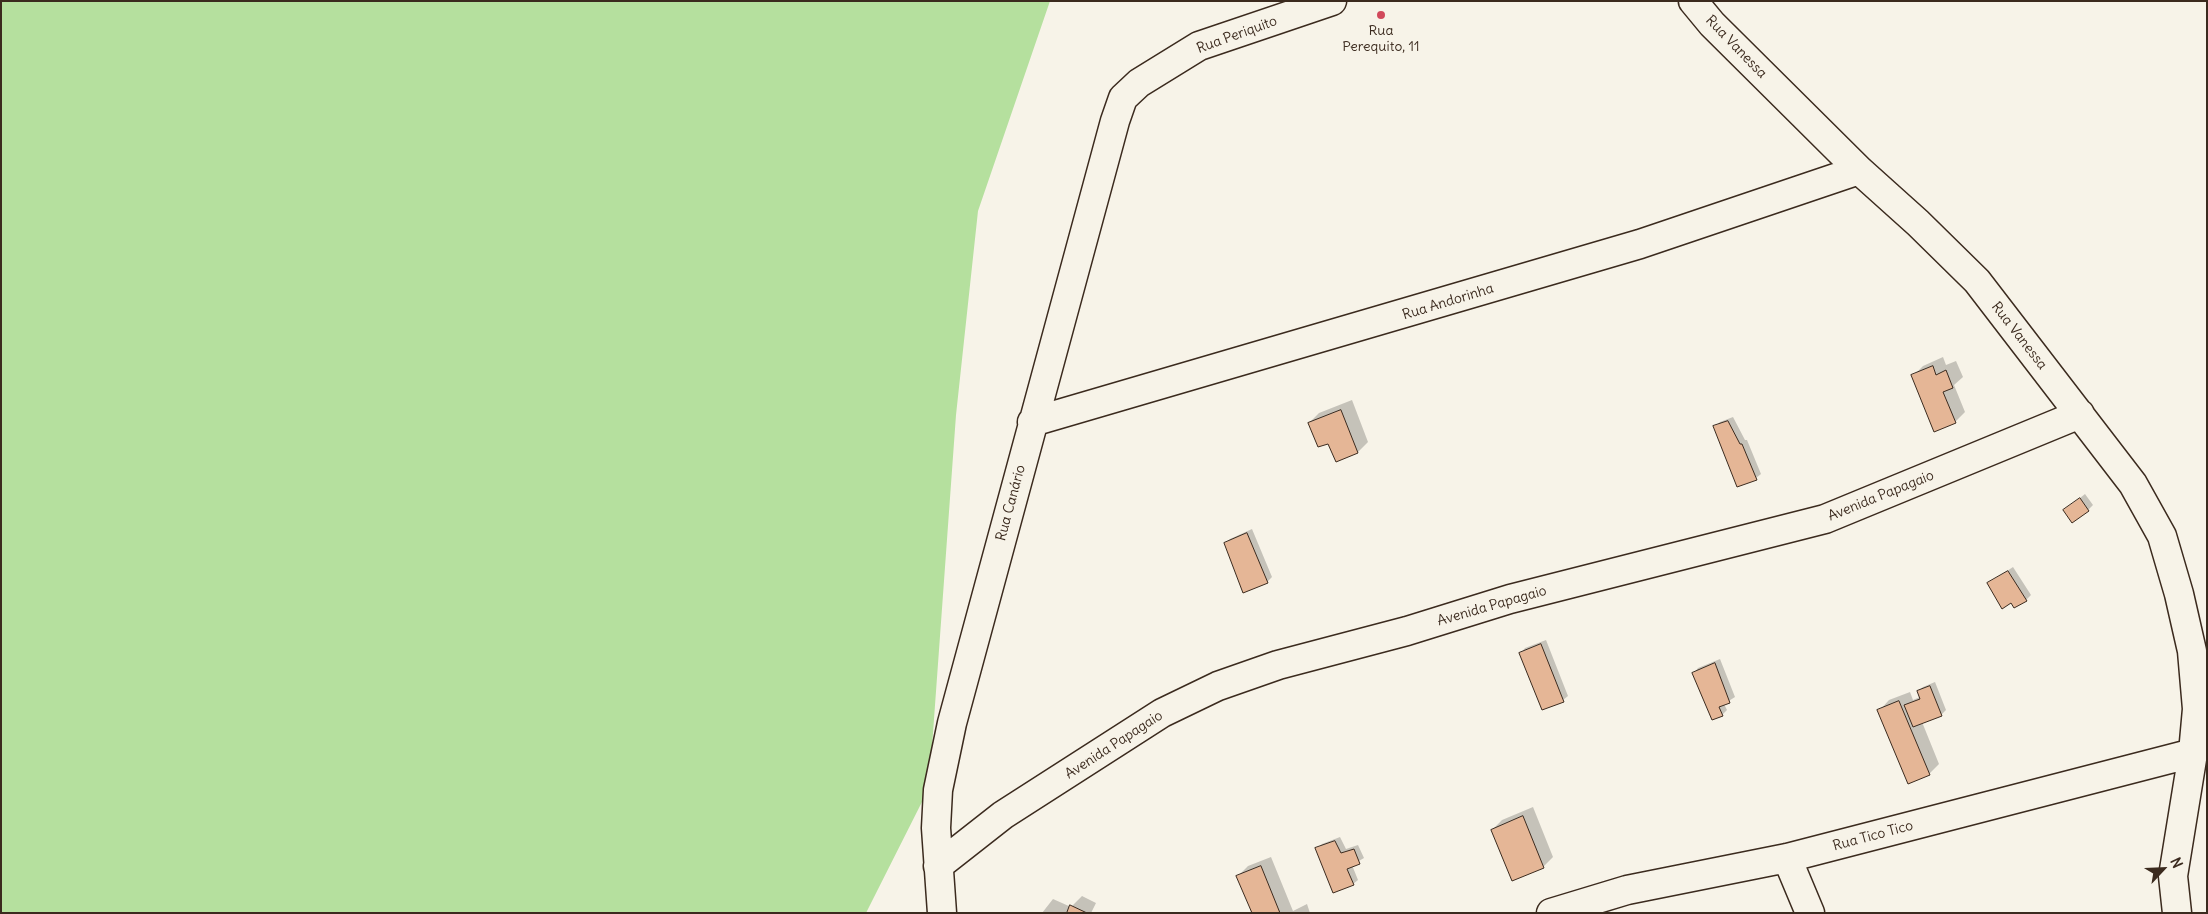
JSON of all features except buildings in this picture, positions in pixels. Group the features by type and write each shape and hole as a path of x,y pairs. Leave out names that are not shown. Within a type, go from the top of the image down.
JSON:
{"street":[{"name":"Rua Periquito","path":"1123,98 1139,83 1199,46 1332,1"},
{"name":"Rua Vanessa","path":"1693,1 1712,24 1859,170 1918,223 1977,281 2133,484 2162,536 2180,594 2192,651 2197,709 2193,753 2173,876 2177,913"},
{"name":"Rua Canário","path":"942,913 936,828 938,790 952,722 1032,422 1115,120 1123,98"},
{"name":"Rua Andorinha","path":"1032,422 1640,244 1859,170"},
{"name":"Avenida Papagaio","path":"938,866 1002,815 1162,713 1218,686 1278,665 1407,632 1510,599 1825,519 2080,414"},
{"name":"Rua Tico Tico","path":"1551,913 1627,890 1787,858 2193,753"},
{"path":"1787,858 1810,913"}],"green space":[{"path":"1,1 1050,1 978,211 956,415 929,788 866,913 1,913"}],"place":[{"name":"Rua Perequito, 11","path":"1381,15"}]}
